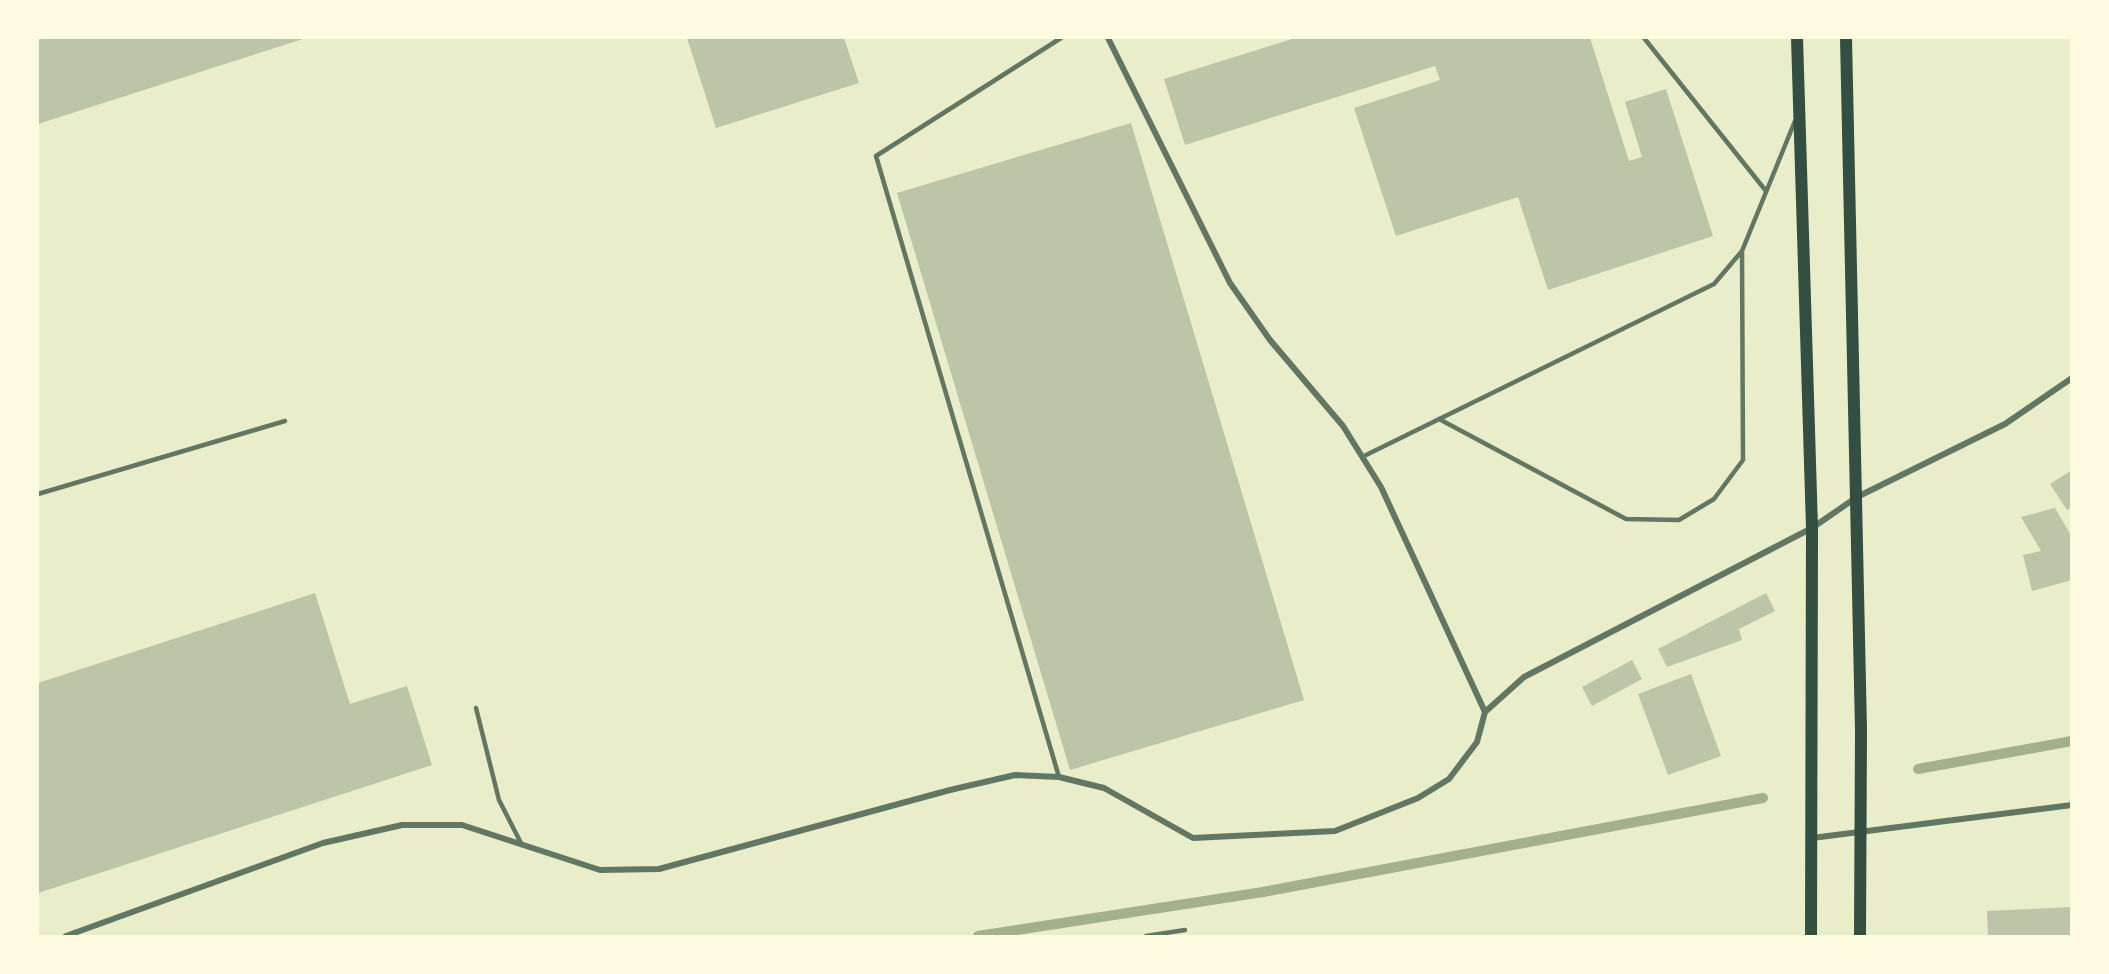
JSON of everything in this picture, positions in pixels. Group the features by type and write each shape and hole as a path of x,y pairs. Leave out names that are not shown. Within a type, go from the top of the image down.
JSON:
{"main road":[{"path":"1797,38 1812,528 1811,936"},
{"path":"1846,38 1861,730 1860,936"}],"street":[{"path":"1108,38 1230,283 1270,340 1343,426 1381,488 1485,712"},
{"path":"66,936 323,843 402,825 462,825 600,870 659,869 950,790 1015,775 1059,777 1104,788 1193,838 1335,831 1418,798 1449,779 1477,742 1485,712 1524,677 1812,528 1857,496 2005,424 2072,378"},
{"path":"1812,838 2072,806"}],"lane":[{"path":"1059,777 876,156 1061,38"},
{"path":"1644,38 1767,190"},
{"path":"1362,457 1714,284 1742,251 1798,112"},
{"path":"1439,419 1626,519 1679,520 1714,499 1743,460 1742,251"},
{"path":"38,494 285,421"},
{"path":"476,708 499,800 522,844"},
{"path":"1146,936 1185,930"}],"building":[{"path":"38,38 306,38 38,124"},
{"path":"687,38 844,38 859,83 716,128"},
{"path":"1295,38 1590,38 1629,161 1642,157 1625,102 1666,89 1713,236 1548,290 1518,197 1396,236 1354,108 1440,80 1435,66 1185,145 1164,79"},
{"path":"1131,123 1304,700 1070,770 897,193"},
{"path":"2072,470 2072,507 2067,510 2050,484"},
{"path":"2055,508 2072,537 2072,580 2032,591 2023,555 2041,551 2021,517"},
{"path":"315,593 350,704 407,686 432,765 38,893 38,683"},
{"path":"1766,593 1775,611 1739,629 1742,640 1667,667 1658,649"},
{"path":"1632,660 1642,679 1592,706 1582,687"},
{"path":"1691,674 1721,756 1668,775 1638,694"},
{"path":"2072,907 2072,936 1988,936 1987,911"}],"waterway":[{"path":"1918,769 2072,741"},
{"path":"978,936 1263,892 1763,798"}]}
